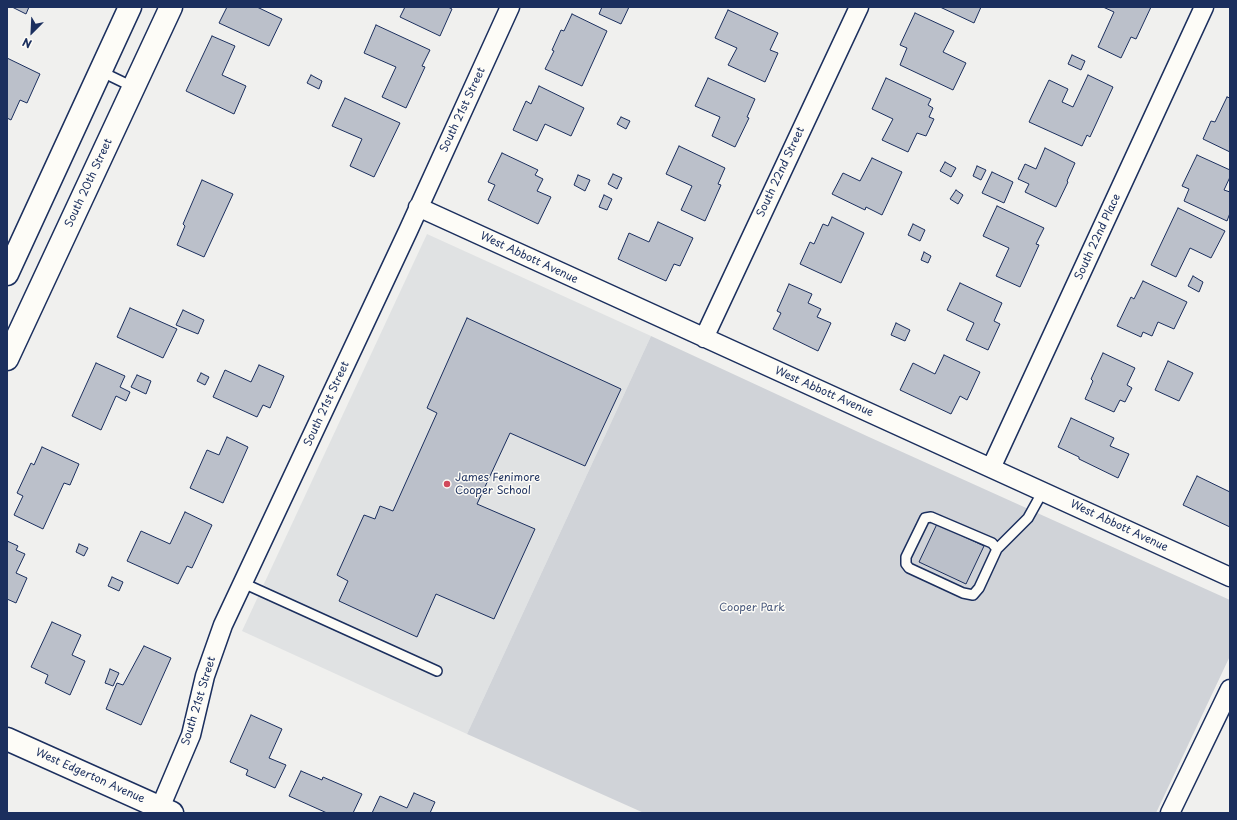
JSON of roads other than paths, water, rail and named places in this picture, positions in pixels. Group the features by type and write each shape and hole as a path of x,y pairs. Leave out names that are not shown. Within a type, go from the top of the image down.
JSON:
{"street":[{"path":"7,274 130,7"},
{"name":"South 20th Street","path":"7,359 170,7"},
{"name":"South 21st Street","path":"166,810 191,735 205,676 223,625 510,7"},
{"name":"South 22nd Street","path":"704,338 858,7"},
{"name":"South 22nd Place","path":"991,468 1204,7"},
{"name":"West Abbott Avenue","path":"418,207 1230,577"},
{"path":"1170,813 1230,689"},
{"name":"West Edgerton Avenue","path":"7,739 166,810"}],"lane":[{"path":"100,71 133,87"},
{"path":"997,549 992,543 931,516 926,518 906,557 906,564 909,568 963,593 973,595 979,588 997,549 1028,518 1043,491"},
{"path":"243,583 437,671"}],"place":[{"name":"James Fenimore Cooper School","path":"447,484"}],"park label":[{"name":"Cooper Park","path":"752,608"}]}
